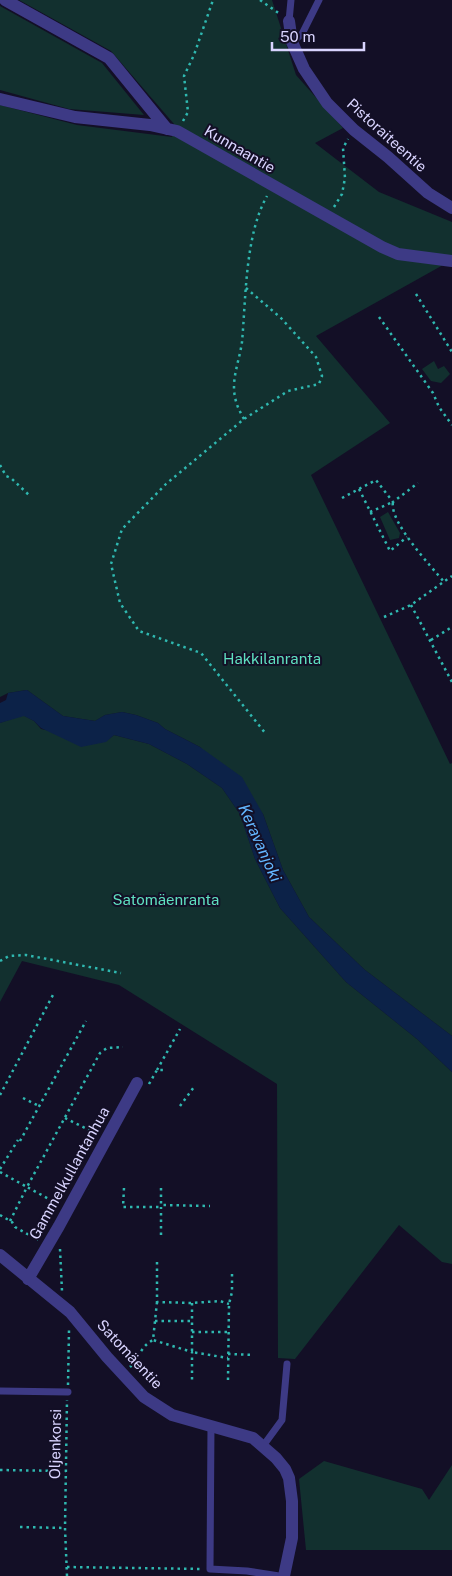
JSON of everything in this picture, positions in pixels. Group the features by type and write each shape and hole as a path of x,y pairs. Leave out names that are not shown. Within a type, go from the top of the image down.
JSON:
{"street":[{"path":"5,0 109,58 172,130"},
{"name":"Pistoraiteentie","path":"289,21 292,42 304,69 327,102 354,130 428,193 452,208"},
{"name":"Kunnaantie","path":"0,100 74,118 150,124 172,130 382,247 398,254 452,261"},
{"name":"Gammelkullantanhua","path":"28,1279 107,1139 142,1086"},
{"name":"Satomäentie","path":"0,1256 66,1308 144,1397 172,1415 248,1436 276,1458 285,1470 288,1478 292,1502 292,1538 284,1576"}],"lane":[{"path":"289,21 291,0"},
{"path":"292,42 302,34 319,0"},
{"path":"263,1446 282,1420 287,1364"},
{"path":"0,1391 68,1392"},
{"path":"211,1425 210,1569 247,1571 279,1576"}],"path":[{"path":"172,130 188,112 184,76 194,55 213,0"},
{"path":"260,0 289,21"},
{"path":"327,216 342,194 345,163 343,148 354,130"},
{"path":"244,419 237,408 234,386 242,344 246,288 256,226 263,204 273,186"},
{"path":"246,288 281,318 316,357 322,376 319,384 288,391 244,419 166,484 122,529 111,564 120,603 139,631 201,653 266,734"},
{"path":"416,294 452,352"},
{"path":"380,317 433,393 439,407 452,424"},
{"path":"0,465 6,476 12,478 30,496"},
{"path":"342,498 376,480 394,502"},
{"path":"370,512 394,502 418,483"},
{"path":"359,489 390,551 407,537"},
{"path":"394,502 392,508 407,537 444,582"},
{"path":"384,616 411,605 452,576"},
{"path":"411,605 452,682"},
{"path":"431,640 452,627"},
{"path":"0,961 9,956 26,955 122,973"},
{"path":"0,1095 54,993"},
{"path":"68,1210 0,1171 19,1141 86,1021"},
{"path":"142,1086 157,1070 180,1029"},
{"path":"10,1221 100,1053 107,1048 124,1047"},
{"path":"157,1070 165,1070"},
{"path":"180,1106 194,1087"},
{"path":"23,1098 39,1106"},
{"path":"65,1118 107,1139"},
{"path":"124,1188 124,1207 210,1206"},
{"path":"161,1188 161,1235"},
{"path":"0,1215 10,1221 15,1228 48,1246"},
{"name":"Oljenkorsi","path":"59,1226 66,1308 68,1392 66,1471 67,1576"},
{"path":"153,1340 157,1302 157,1262"},
{"path":"228,1380 229,1304 232,1292 232,1273"},
{"path":"157,1302 220,1301 229,1304"},
{"path":"192,1302 192,1380"},
{"path":"155,1321 192,1321"},
{"path":"192,1332 229,1332"},
{"path":"122,1373 135,1362 145,1345 153,1340 192,1352 228,1356 254,1355"},
{"path":"0,1470 66,1471"},
{"path":"20,1527 66,1528"},
{"path":"67,1567 210,1569"}],"green space":[{"name":"Hakkilanranta","path":"19,0 272,0 296,75 343,128 315,143 379,192 452,222 452,260 316,336 390,423 311,475 450,764 452,763 452,1036 365,970 309,917 283,870 263,814 200,747 165,729 158,723 136,715 122,712 105,715 95,721 63,716 27,690 8,693 0,697 0,105 77,125 172,137 174,124 111,51"},
{"path":"0,6 102,63 144,115 69,109 0,90"},
{"path":"434,361 438,369 444,366 450,374 441,383 431,381 422,369"},
{"path":"388,512 400,533 399,538 390,540 380,517"},
{"name":"Satomäenranta","path":"23,715 34,721 41,729 105,742 114,735 149,744 187,764 222,788 240,814 255,859 280,908 346,982 417,1039 452,1072 452,1264 442,1262 399,1225 295,1359 278,1358 277,1084 119,985 22,961 0,1002 0,723"},
{"path":"324,1461 422,1489 429,1500 452,1465 452,1550 306,1550 299,1479"}],"water":[{"name":"Keravanjoki","path":"27,690 63,716 95,721 105,715 122,712 158,723 165,729 200,747 242,777 263,814 283,870 309,917 365,970 452,1036 452,1072 417,1039 346,982 280,908 255,859 240,814 222,788 187,764 149,744 114,735 106,742 81,747 41,728 34,721 24,716 0,723 0,703 6,700 8,693"}]}
